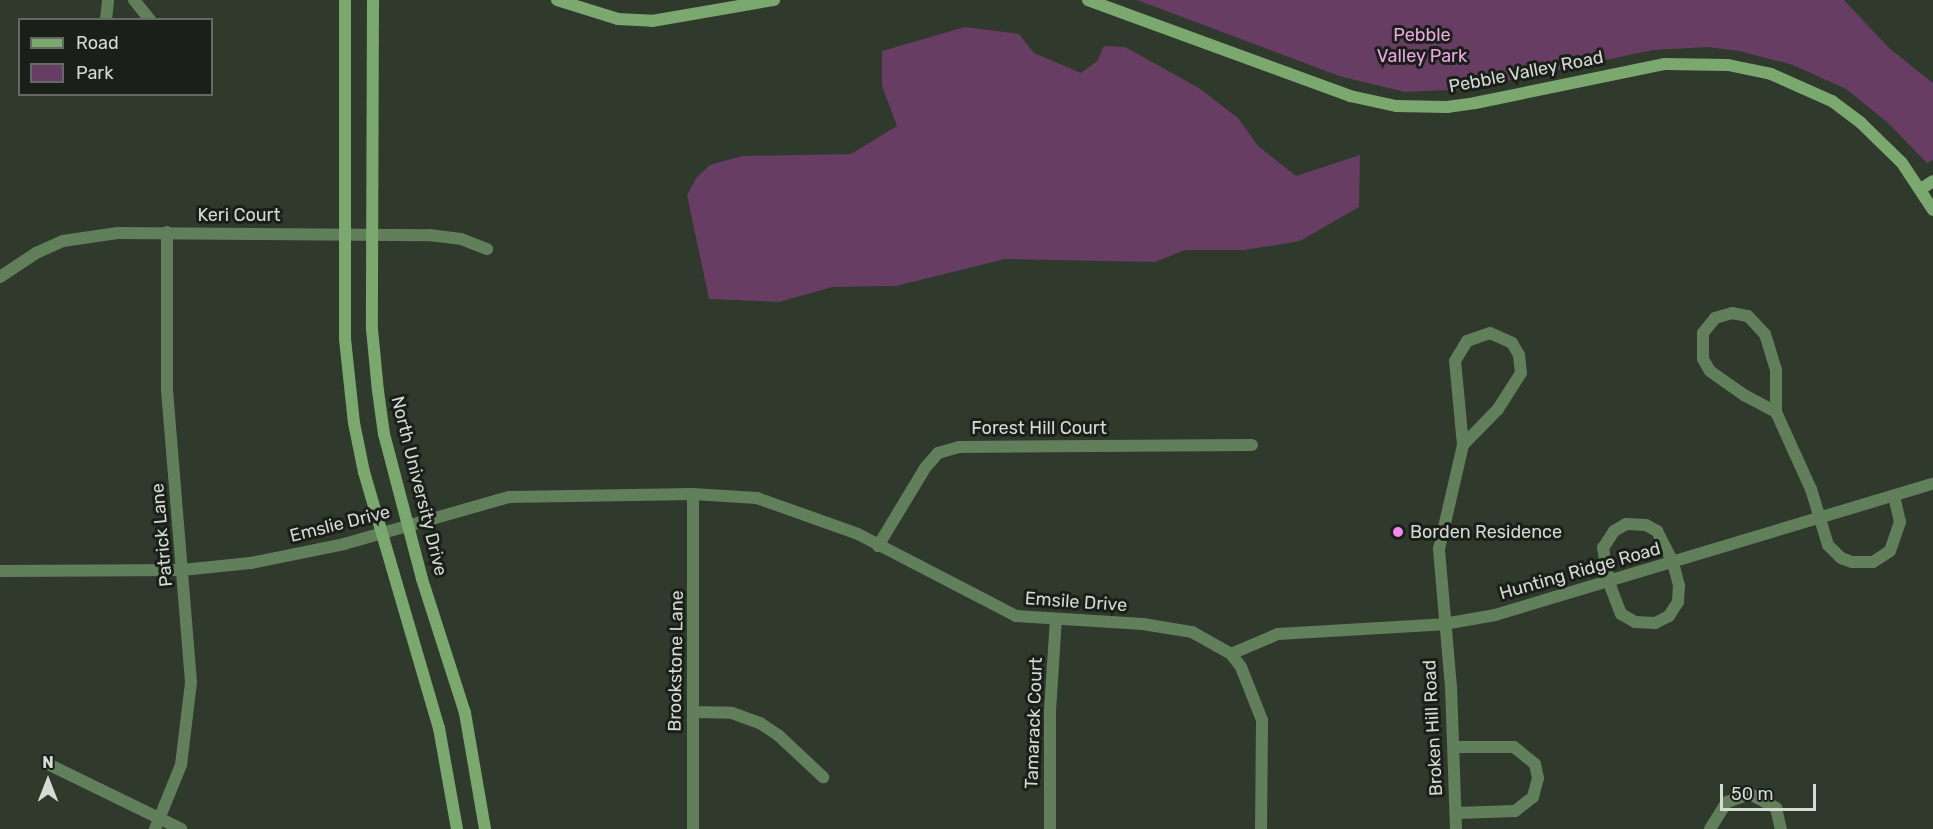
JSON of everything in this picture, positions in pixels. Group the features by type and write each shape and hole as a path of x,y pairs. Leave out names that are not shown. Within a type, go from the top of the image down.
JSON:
{"street":[{"path":"106,18 108,0"},
{"path":"134,0 148,18"},
{"path":"345,0 345,339 354,423 382,532 439,728 457,829"},
{"name":"North University Drive","path":"373,0 372,329 378,391 408,525 465,713 485,829"},
{"path":"557,0 628,20 652,21 774,0"},
{"name":"Pebble Valley Road","path":"1088,0 1350,96 1396,106 1447,107 1475,103 1665,64 1718,64 1771,74 1832,101 1861,123 1886,145 1921,189 1933,210"},
{"path":"1921,189 1933,181"},
{"name":"Keri Court","path":"0,277 36,253 63,241 90,236 166,232 372,233 445,236 487,249"},
{"name":"Patrick Lane","path":"155,829 162,817 181,765 190,711 191,662 167,389 166,232"},
{"path":"1776,412 1743,395 1710,371 1703,359 1703,333 1715,318 1740,314 1761,327 1776,370 1776,412 1798,455 1833,552 1852,562 1873,562 1890,551 1896,541 1900,522 1894,496"},
{"path":"1498,335 1516,348 1521,360 1520,379 1498,409 1463,445 1456,355 1471,338 1498,335"},
{"name":"Forest Hill Court","path":"878,546 925,468 938,453 959,447 1252,444"},
{"name":"Broken Hill Road","path":"1456,829 1454,747 1439,549 1463,445"},
{"name":"Hunting Ridge Road","path":"1231,654 1278,633 1444,624 1519,609 1933,484"},
{"name":"Emslie Drive","path":"0,571 182,570 316,551 509,497 693,494 757,498"},
{"name":"Brookstone Lane","path":"693,494 693,829"},
{"name":"Emsile Drive","path":"757,498 792,507 878,546 1016,616 1143,624 1192,632 1231,654"},
{"path":"1626,524 1646,525 1657,531 1673,563 1679,586 1678,602 1669,616 1654,623 1635,622 1621,614 1609,582 1604,548 1614,531 1626,524"},
{"name":"Tamarack Court","path":"1050,829 1050,711 1056,619"},
{"path":"1231,654 1241,667 1262,720 1261,829"},
{"path":"693,712 732,713 760,723 778,735 823,777"},
{"path":"1454,747 1514,747 1535,764 1538,778 1533,797 1515,811 1456,813"},
{"path":"50,765 162,817 181,829"},
{"path":"1710,829 1727,802 1750,794 1776,808 1781,829"}],"green space":[{"name":"Pebble Valley Park","path":"1137,0 1844,0 1889,48 1933,83 1933,160 1927,163 1887,122 1846,89 1793,65 1739,51 1709,47 1653,50 1468,89 1405,92 1339,76"},
{"path":"965,27 1019,34 1034,53 1081,73 1097,61 1104,46 1125,47 1199,88 1238,118 1258,146 1296,176 1360,155 1359,207 1300,241 1245,250 1185,250 1155,262 1005,259 896,286 832,287 779,302 709,299 687,195 697,177 710,165 742,156 851,154 897,126 882,86 882,51"}],"place":[{"name":"Borden Residence","path":"1398,532"}]}
